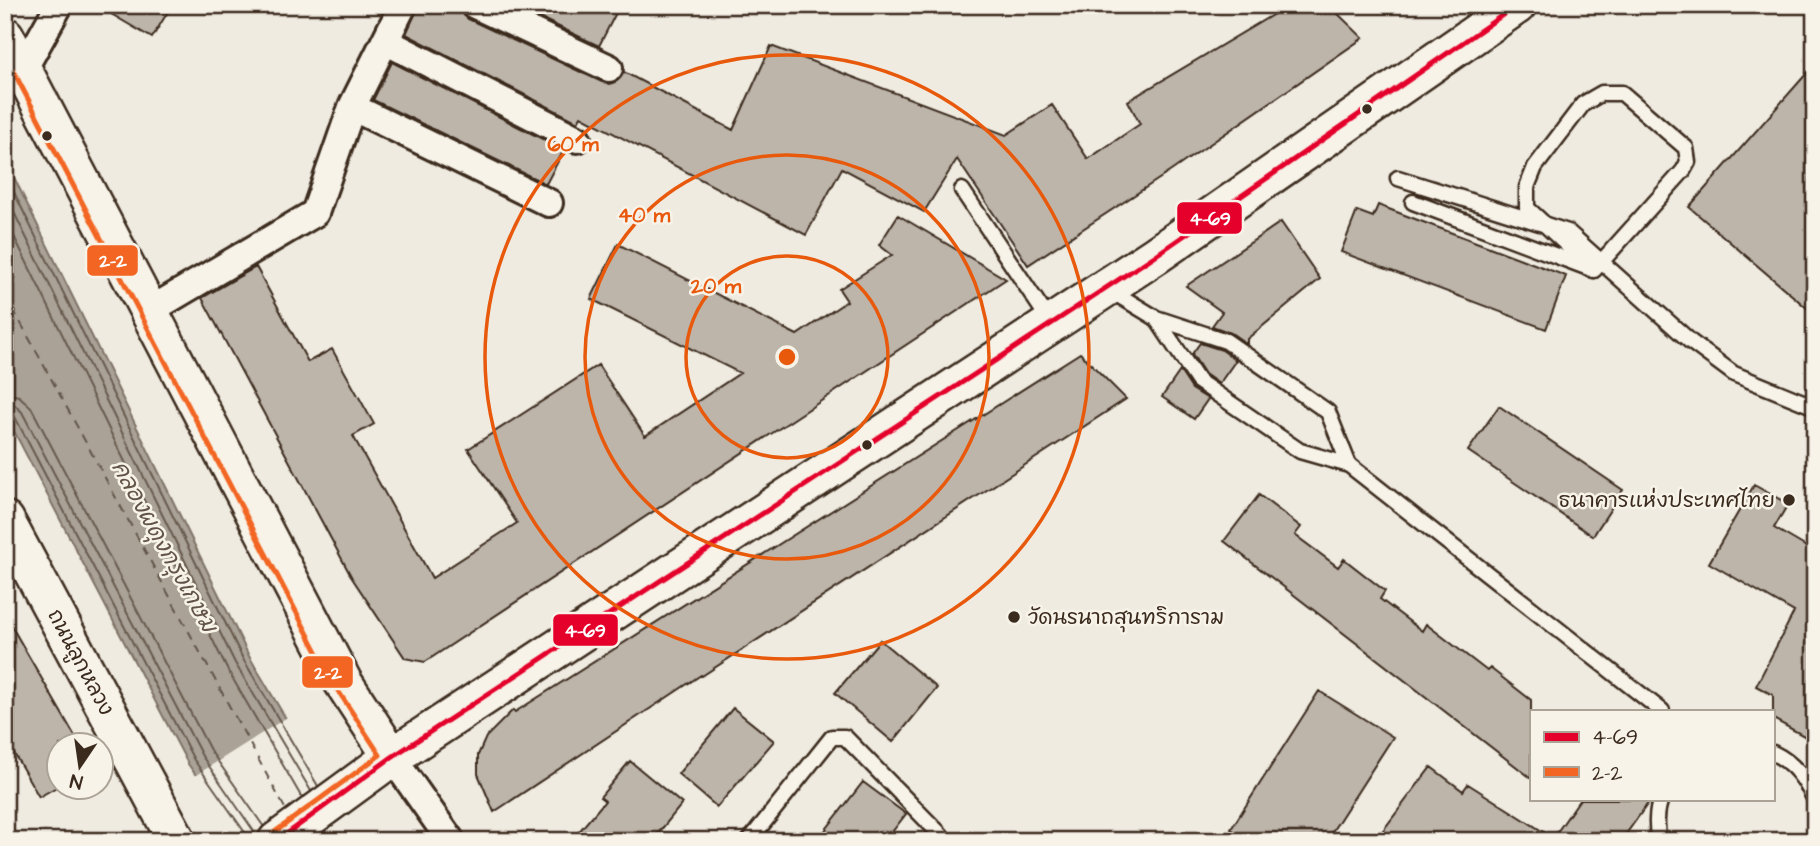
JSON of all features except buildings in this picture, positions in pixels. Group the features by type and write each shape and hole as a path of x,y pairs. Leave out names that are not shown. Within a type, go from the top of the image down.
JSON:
{"main road":[{"path":"276,841 392,757 1106,288 1517,5"},
{"path":"5,36 343,682 392,757"},
{"name":"ถนนลูกหลวง","path":"5,520 177,841"}],"street":[{"path":"23,71 59,5"},
{"path":"149,311 315,213 352,107 403,5"},
{"path":"475,5 608,68"},
{"path":"385,41 577,139"},
{"path":"352,107 549,203"},
{"path":"392,757 451,841"}],"lane":[{"path":"1597,267 1683,171 1688,162 1686,148 1622,93 1602,93 1583,104 1535,166 1527,187 1527,208 1597,267 1734,374 1815,407"},
{"path":"1398,178 1546,226"},
{"path":"962,190 1052,324"},
{"path":"1413,202 1597,267"},
{"path":"1106,288 1156,318 1226,341 1328,412 1349,465"},
{"path":"1156,318 1198,381 1300,451 1349,465 1661,710"},
{"path":"749,841 832,737 839,735 845,737 941,835 943,841"},
{"path":"1774,753 1804,777 1815,800"},
{"path":"1659,841 1657,831 1660,800"}],"water":[{"name":"คลองผดุงกรุงเกษม","path":"5,159 249,656 358,841 242,841 188,764 5,414"}],"pier":[{"path":"289,716 360,836 353,841 238,841 193,777"}],"ferry route":[{"path":"5,294 287,812"}],"transit line":[{"name":"4-69","path":"277,841 392,757 1156,255 1517,5"},
{"name":"2-2","path":"5,55 335,686 380,755 272,834"}],"place":[{"name":"ธนาคารแห่งประเทศไทย","path":"1789,500"},
{"name":"วัดนรนาถสุนทริการาม","path":"1014,617"}]}
